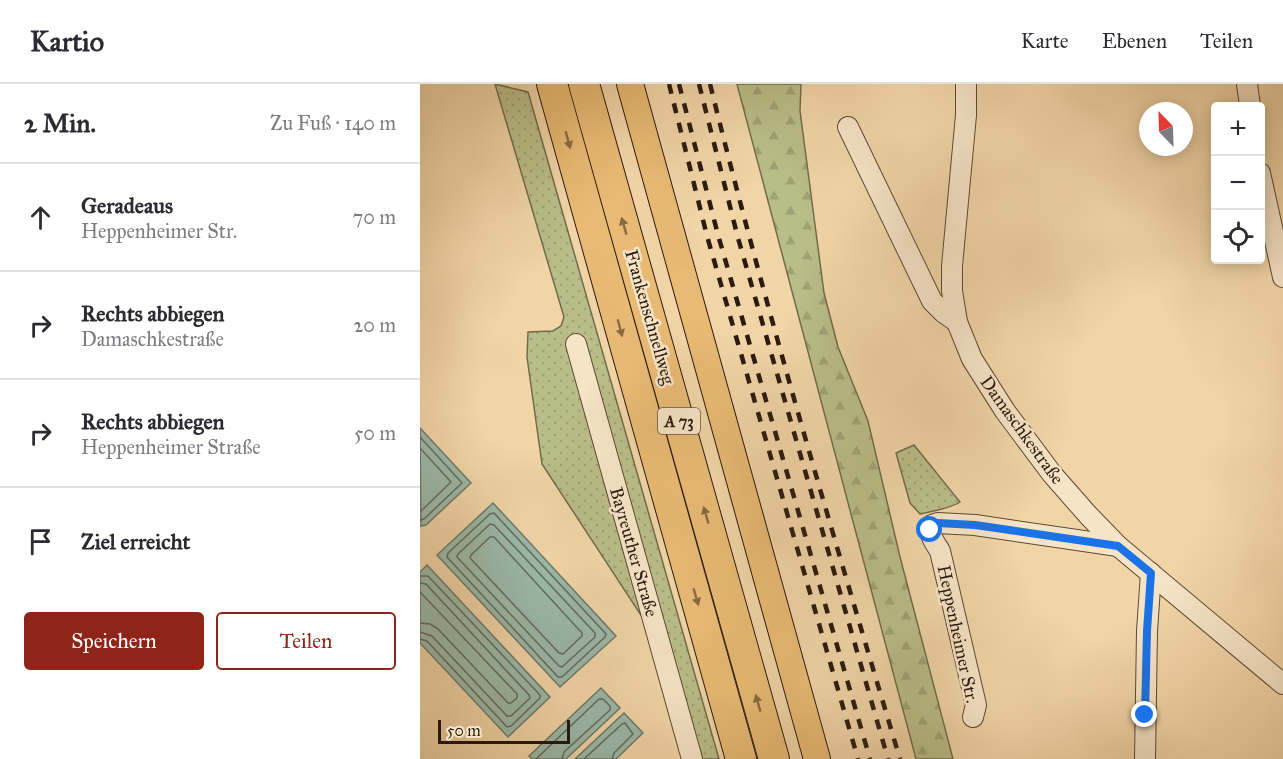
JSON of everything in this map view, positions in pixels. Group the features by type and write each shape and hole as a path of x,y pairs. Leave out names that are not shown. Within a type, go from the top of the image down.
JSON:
{"highway":[{"name":"Frankenschnellweg","path":"552,84 741,759"},
{"name":"Frankenschnellweg","path":"584,84 774,759"}],"main road":[{"path":"630,84 817,759"}],"street":[{"name":"Damaschkestraße","path":"966,84 966,115 952,266 952,291 957,321 972,359 1005,411 1052,474 1088,515 1118,546 1283,684"},
{"path":"1246,84 1249,102"},
{"path":"848,127 932,301 957,321"},
{"path":"1265,196 1283,277"},
{"name":"Bayreuther Straße","path":"576,344 692,759"},
{"name":"Heppenheimer Str.","path":"973,717 976,705 940,551 930,530 932,525 938,523 975,525 1118,546"},
{"path":"1145,759 1147,631 1151,573"}],"green space":[{"path":"495,84 528,92 719,759 687,759 654,635 542,464 527,357 528,332 553,331 561,326 564,317"},
{"path":"737,84 801,84 800,111 824,293 838,347 868,421 900,557 953,759 916,759"},
{"path":"914,445 960,502 920,514 910,503 896,453"}],"water":[{"path":"420,428 471,483 426,525 421,526"},
{"path":"493,503 616,636 560,687 437,555"},
{"path":"427,565 550,697 508,737 420,643 420,572"},
{"path":"601,688 620,708 566,759 532,759 529,756"},
{"path":"624,713 643,733 616,759 575,759"}],"railway":[{"path":"669,84 707,236 858,759"},
{"path":"679,84 718,235 870,759"},
{"path":"699,84 738,238 888,759"},
{"path":"710,84 777,338 900,759"}],"route":[{"path":"930,530 932,525 938,523 975,525 1118,546 1151,573 1145,715"}]}
